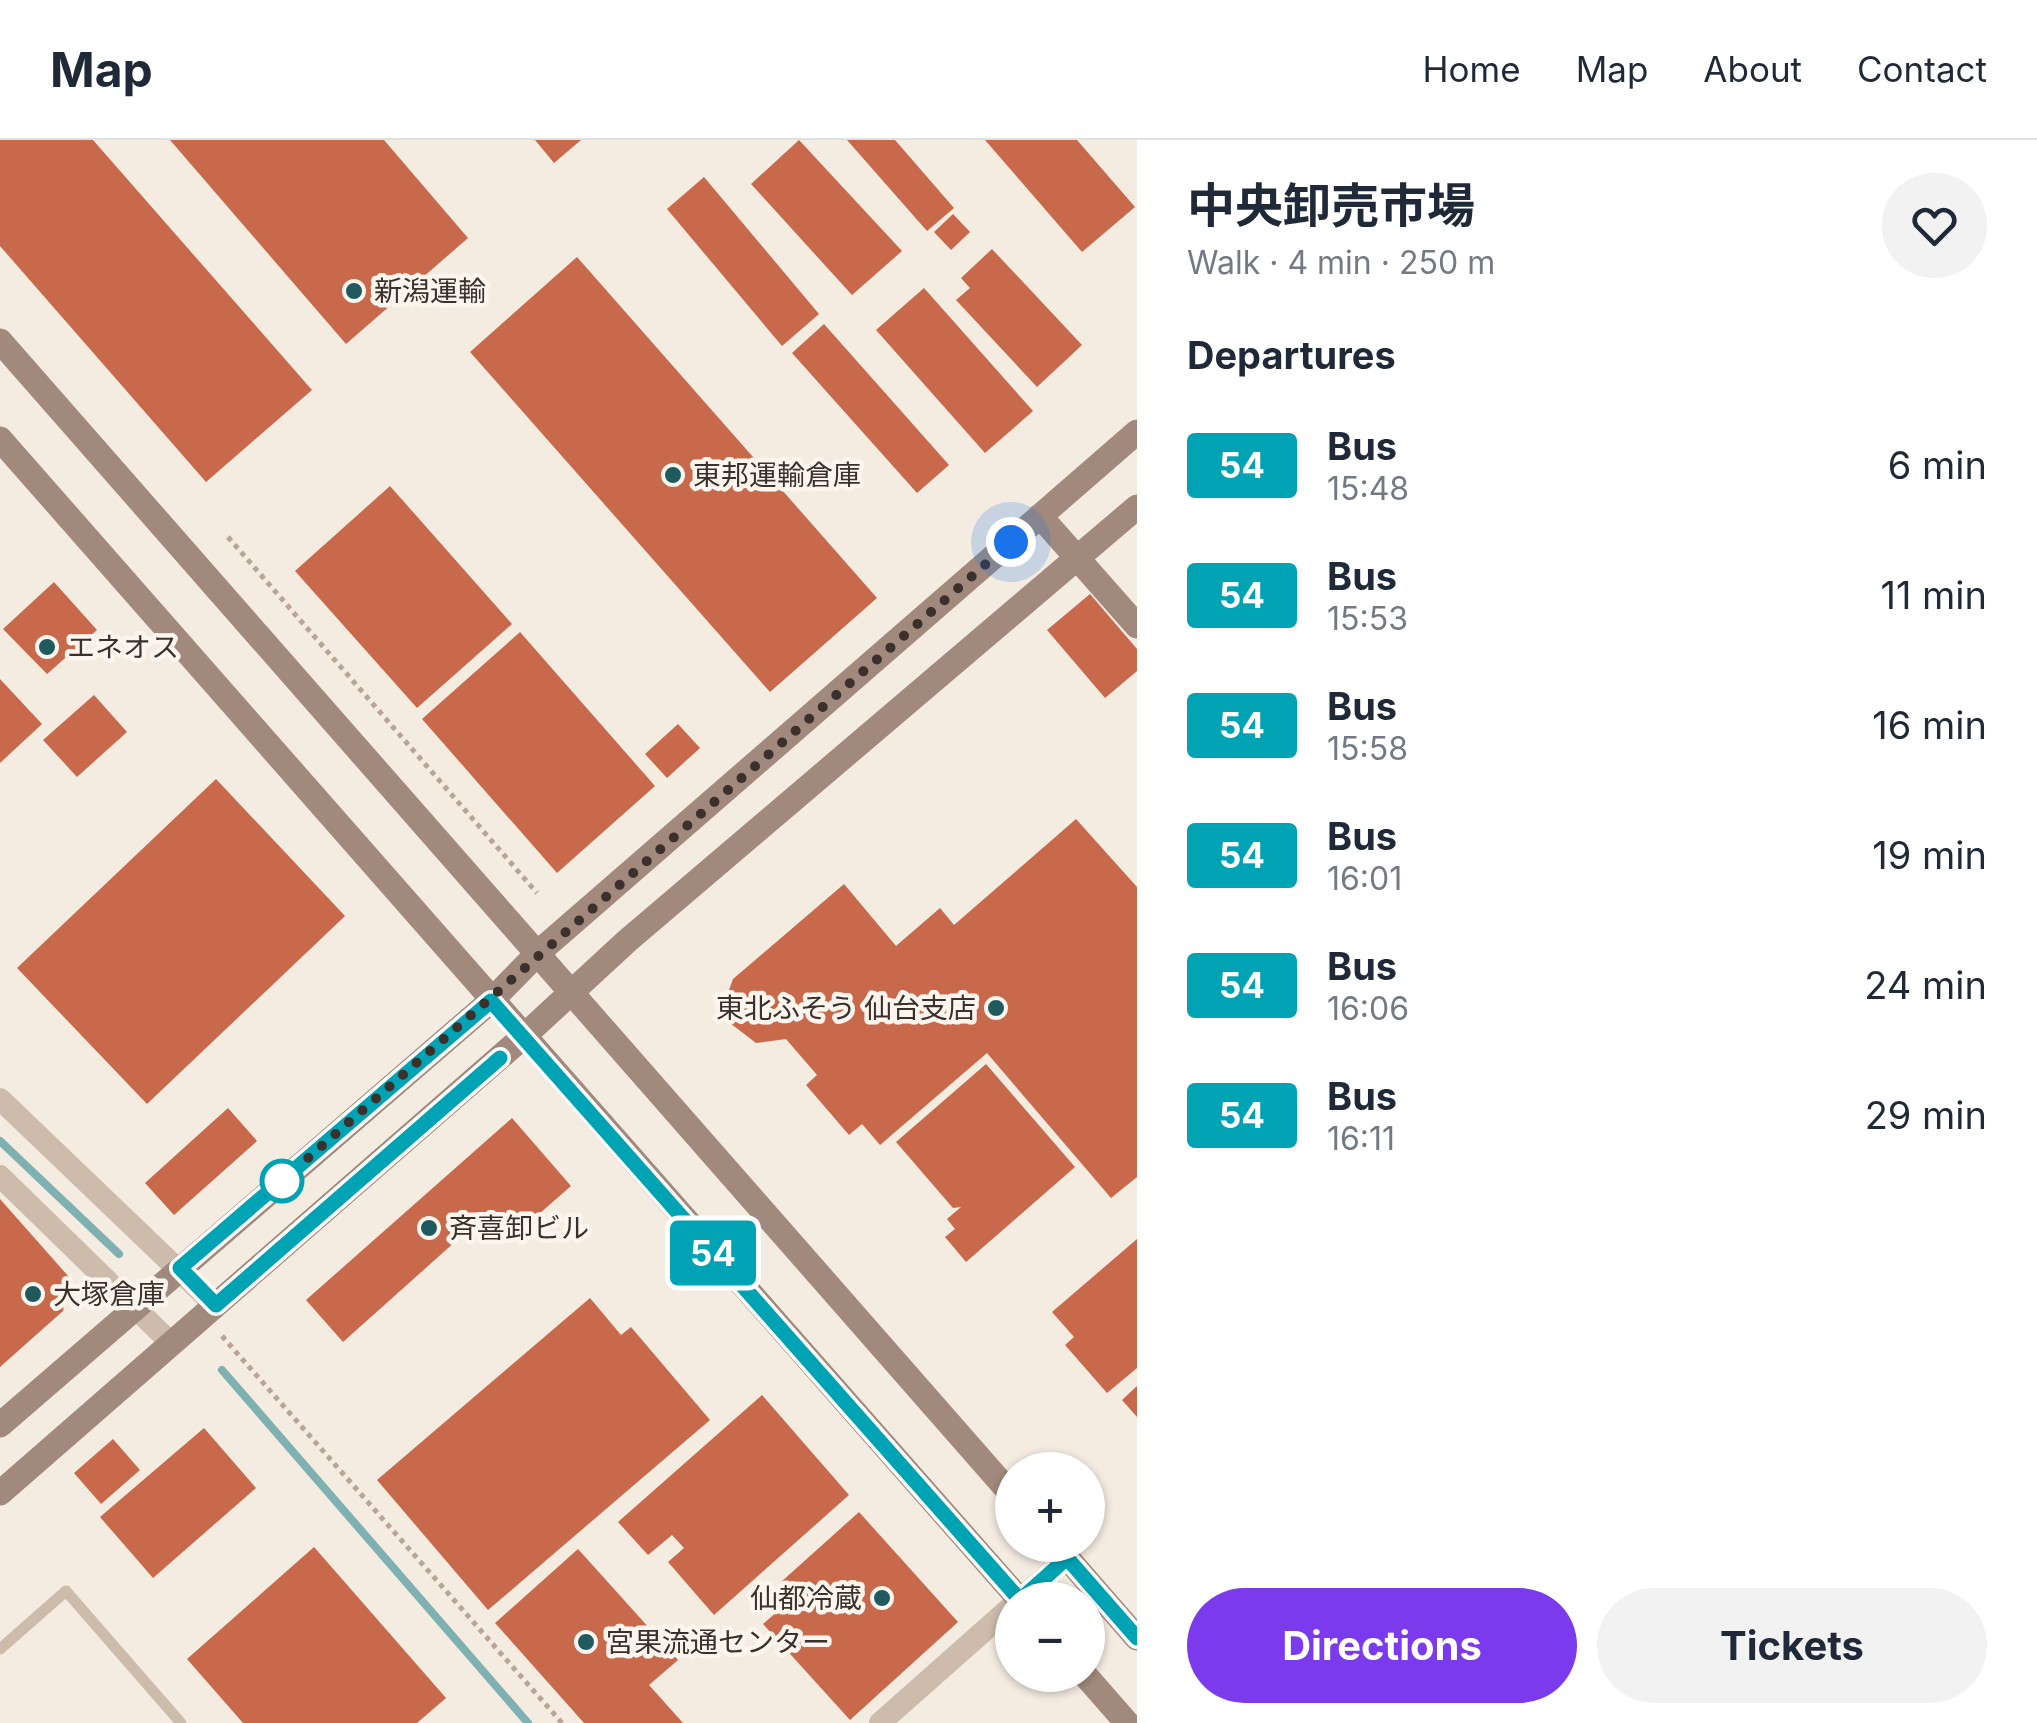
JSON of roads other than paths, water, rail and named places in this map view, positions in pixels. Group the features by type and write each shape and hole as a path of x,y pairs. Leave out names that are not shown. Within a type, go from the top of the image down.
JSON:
{"street":[{"path":"0,342 540,951 995,1475"},
{"path":"0,1425 491,1001 540,951 1137,432"},
{"path":"0,439 1004,1582"},
{"path":"0,1493 574,991 1137,507"},
{"path":"1040,516 1137,626"},
{"path":"0,1099 216,1305"},
{"path":"0,1176 172,1344"},
{"path":"1035,1582 1053,1562"},
{"path":"1071,1562 1137,1638"},
{"path":"880,1723 995,1621"},
{"path":"1101,1692 1128,1723"}],"lane":[{"path":"0,1648 66,1591 181,1723"}],"waterway":[{"path":"0,1141 119,1254"},
{"path":"222,1370 528,1723"}],"place":[{"name":"新潟運輸","path":"354,291"},
{"name":"東邦運輸倉庫","path":"673,475"},
{"name":"エネオス","path":"47,647"},
{"name":"東北ふそう 仙台支店","path":"996,1008"},
{"name":"斉喜卸ビル","path":"429,1228"},
{"name":"大塚倉庫","path":"33,1294"},
{"name":"仙都冷蔵","path":"882,1598"},
{"name":"宮果流通センター","path":"586,1642"}]}
